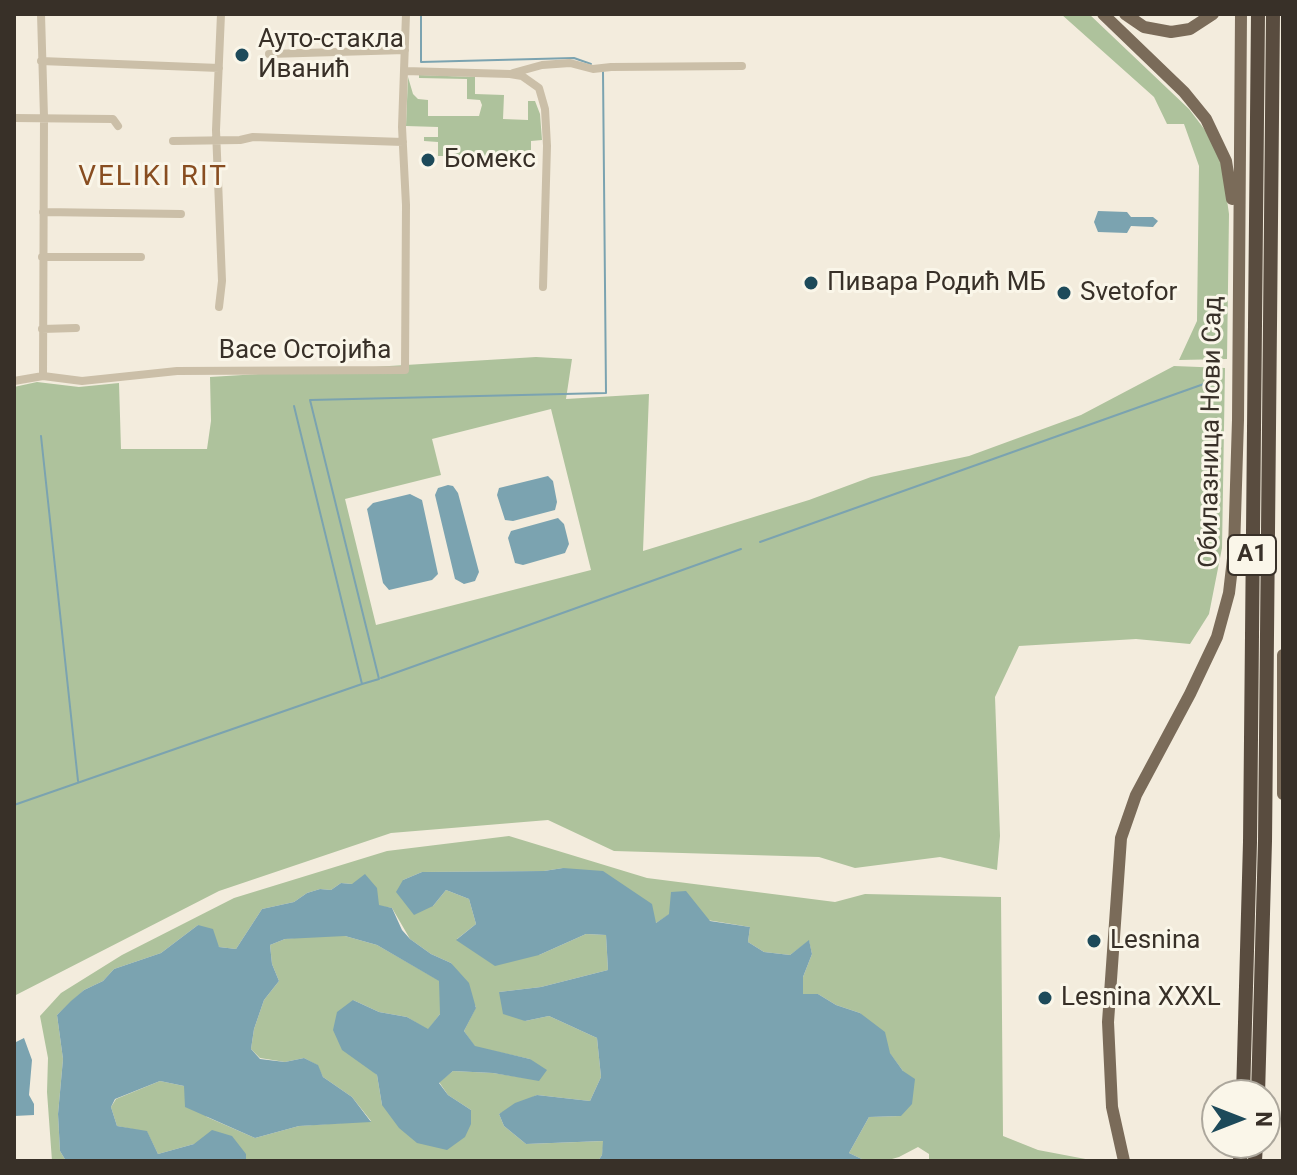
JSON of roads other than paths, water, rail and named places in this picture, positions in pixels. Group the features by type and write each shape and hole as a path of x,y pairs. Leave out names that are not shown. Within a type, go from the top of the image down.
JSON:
{"highway":[{"name":"A1","path":"1243,1079 1250,842 1258,14"},
{"name":"A1","path":"1258,1079 1265,841 1273,14"}],"main road":[{"path":"1103,14 1184,92 1211,128 1226,161 1238,237"},
{"path":"1125,14 1144,27 1171,32 1190,29 1213,14"},
{"name":"Обилазница Нови Сад","path":"1124,1161 1112,1107 1108,1050 1119,852 1126,820 1136,795 1205,664 1223,619 1234,550 1241,14"},
{"path":"1283,655 1283,794"}],"street":[{"path":"14,381 43,376 44,117 41,14"},
{"path":"219,307 222,281 216,140 221,14"},
{"name":"Васе Остојића","path":"43,376 82,381 177,371 405,370 403,142 406,14"},
{"path":"269,54 405,50"},
{"path":"41,61 219,68"},
{"path":"511,74 542,65 570,63 598,68 742,66"},
{"path":"405,71 511,74 522,76 539,88 545,109 548,163 543,287"},
{"path":"14,118 113,119 118,126"},
{"path":"173,141 253,137 403,142"},
{"path":"43,212 181,214"},
{"path":"42,257 141,257"},
{"path":"42,329 76,328"}],"water":[{"path":"1098,211 1127,212 1131,217 1153,217 1158,221 1153,227 1131,226 1127,233 1098,232 1094,222"},
{"path":"548,476 553,481 557,502 555,510 513,521 505,520 497,495 499,488"},
{"path":"448,485 458,493 479,572 475,581 464,584 455,579 435,495 438,488"},
{"path":"410,494 422,500 438,574 432,580 389,590 383,583 367,509 373,503"},
{"path":"558,518 564,524 569,544 565,553 523,565 515,563 508,538 511,531"},
{"path":"563,868 603,871 652,904 656,923 669,914 671,892 686,891 710,921 750,927 748,942 764,952 790,955 809,940 812,954 803,977 803,994 818,994 836,1005 860,1013 885,1032 890,1053 903,1071 915,1079 912,1104 901,1116 869,1117 849,1153 866,1161 598,1161 602,1155 603,1141 526,1144 504,1126 499,1114 515,1103 537,1095 590,1101 601,1077 597,1038 549,1016 525,1021 503,1014 499,992 541,987 608,970 606,935 586,934 539,955 495,966 456,940 476,924 469,899 446,890 433,906 414,915 396,892 403,880 422,872 544,871"},
{"path":"365,874 377,888 379,905 392,908 410,939 451,963 469,983 476,1008 464,1031 475,1046 530,1059 547,1070 539,1081 493,1073 453,1071 439,1083 448,1095 471,1110 471,1124 465,1137 447,1150 417,1143 399,1128 382,1105 377,1075 342,1050 333,1030 337,1012 353,1000 379,1012 407,1017 428,1029 440,1014 439,981 377,945 345,936 285,939 270,945 272,964 279,981 264,1000 251,1049 260,1059 285,1062 304,1058 318,1065 323,1077 352,1097 371,1122 299,1126 255,1138 185,1107 184,1086 160,1081 115,1099 111,1107 117,1126 147,1131 158,1154 194,1144 212,1130 232,1136 246,1154 246,1161 66,1161 60,1151 58,1114 63,1059 57,1015 71,1001 84,990 103,981 114,969 161,953 198,925 213,929 219,947 236,949 262,909 294,902 320,889 331,890 341,883 352,884"},
{"path":"24,1038 32,1060 29,1095 34,1104 34,1115 14,1116 14,1043"}],"waterway":[{"path":"421,14 421,62 574,58 591,64"},
{"path":"362,684 379,679 310,400 606,393 603,72"},
{"path":"760,542 1215,380"},
{"path":"14,805 362,684 294,406"},
{"path":"41,436 78,781"},
{"path":"381,678 741,549"}],"place":[{"name":"Ауто-стакла Иванић","path":"242,55"},
{"name":"Бомекс","path":"428,160"},
{"name":"Пивара Родић МБ","path":"811,283"},
{"name":"Svetofor","path":"1064,293"},
{"name":"Lesnina","path":"1094,941"},
{"name":"Lesnina XXXL","path":"1045,998"}],"district":[{"name":"VELIKI RIT","path":"153,178"}]}
